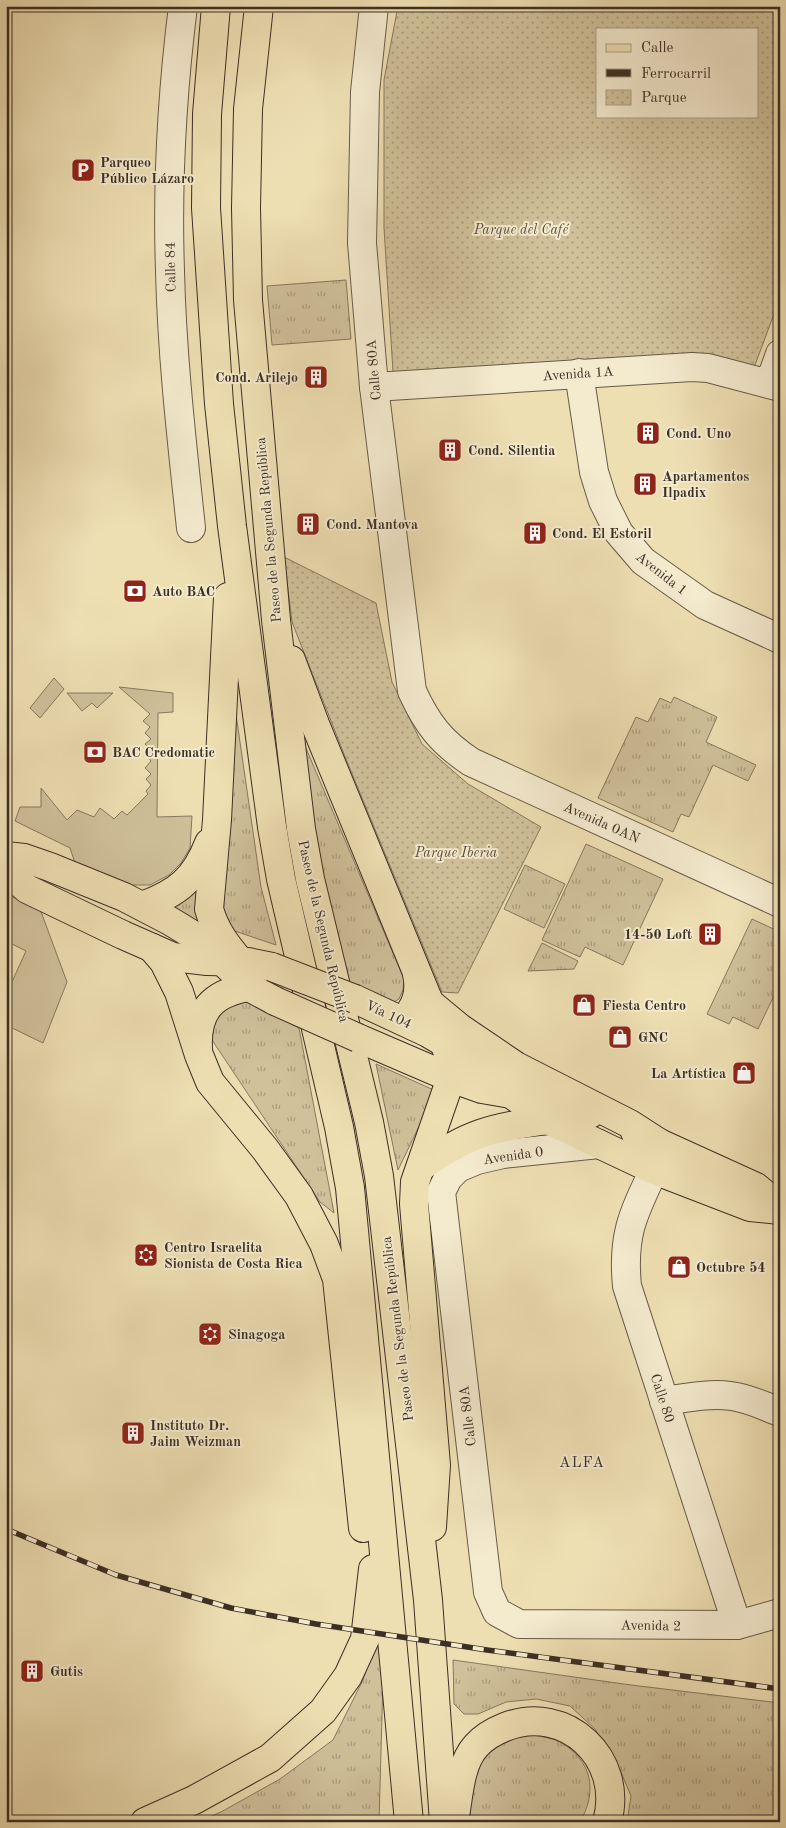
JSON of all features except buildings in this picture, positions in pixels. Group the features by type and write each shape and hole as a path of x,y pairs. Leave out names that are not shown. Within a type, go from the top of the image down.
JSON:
{"main road":[{"name":"Paseo de la Segunda República","path":"216,6 207,114 206,208 216,368 232,526 272,826 281,879 340,1126 350,1188 408,1814"},
{"name":"Paseo de la Segunda República","path":"259,6 248,109 246,208 248,300 276,620 301,829 310,879 367,1112 379,1176 428,1600 444,1822"},
{"path":"231,961 208,909 217,820 232,526"},
{"path":"276,620 315,724 430,1004 451,1067 451,1078 415,1182 414,1204 436,1465 428,1600"},
{"path":"142,906 172,893 188,880 202,861 217,820"},
{"name":"Vía 104","path":"6,856 24,858 142,906 193,935 231,961 238,977 250,987 275,1001 451,1078 482,1089 533,1096 569,1105 658,1142 756,1187 780,1208"},
{"name":"Vía 104","path":"6,870 27,889 173,957 192,960 231,961 272,968 355,998 404,1020 465,1055 491,1075 511,1094 548,1120 654,1170 750,1207 780,1208"},
{"path":"152,948 164,962 176,985 210,1082 265,1149 299,1196 324,1244 338,1279 370,1601"},
{"path":"404,1020 412,1011 419,993 417,973"},
{"path":"199,1055 198,1036 202,1018 212,1002 231,990 250,987"},
{"path":"430,1004 460,1028 516,1066 630,1124 658,1142"},
{"path":"421,1167 443,1151 475,1135 492,1129 548,1120"},
{"path":"145,1822 194,1800 270,1758 323,1711 348,1676 365,1639 379,1498"},
{"path":"454,1822 464,1767 476,1746 496,1731 515,1723 536,1721 562,1726 584,1740 595,1751 603,1764 609,1780 611,1803 607,1822"}],"street":[{"name":"Calle 84","path":"183,6 173,110 169,191 170,271 174,362 191,528"},
{"name":"Calle 80A","path":"374,6 365,92 362,243 374,387 412,691 422,713 432,728"},
{"path":"774,385 774,371 780,354"},
{"name":"Avenida 1A","path":"374,387 692,367 708,368 774,385"},
{"name":"Avenida 1","path":"579,373 594,472 603,501 619,533 643,561 704,605 780,639"},
{"name":"Avenida 0AN","path":"432,728 445,743 471,762 780,903"},
{"name":"Avenida 0","path":"441,1192 448,1178 458,1168 477,1160 503,1154 599,1144"},
{"name":"Calle 80","path":"654,1170 636,1208 628,1231 625,1265 627,1286 737,1625"},
{"name":"Calle 80A","path":"441,1192 488,1592 497,1612 520,1624"},
{"path":"664,1400 709,1395 732,1396 780,1412"},
{"name":"Avenida 2","path":"520,1624 737,1625 780,1613"}],"green space":[{"name":"Parque del Café","path":"398,6 764,6 780,16 780,298 752,373 694,355 393,372 384,228 384,80"},
{"path":"346,280 351,339 272,345 267,286"},
{"name":"Parque Iberia","path":"284,557 376,603 392,682 422,744 468,784 541,827 458,993 442,992 346,759 292,622"},
{"path":"54,678 64,689 40,718 30,708"},
{"path":"231,680 261,887 276,945 223,927"},
{"path":"119,687 173,693 173,712 158,713 157,817 192,816 190,848 181,863 169,875 150,885 124,885 75,863 70,848 15,821 20,807 41,807 41,788 67,820 77,810 94,817 100,808 114,819 122,811 127,815 148,794 146,791 151,785 146,779 151,774 145,768 151,761 146,755 151,750 145,744 151,739 145,733 150,727 143,721 150,714"},
{"path":"67,693 113,693 97,708 92,703 82,711"},
{"path":"674,697 717,717 706,742 756,765 748,781 713,765 689,817 681,814 673,832 598,798 636,717 648,722 660,698 671,703"},
{"path":"297,727 404,979 403,990 399,999 392,1003 344,980 315,874"},
{"path":"586,844 663,879 623,965 585,947 580,957 542,940"},
{"path":"525,865 565,884 544,928 504,909"},
{"path":"204,878 201,923 157,906"},
{"path":"6,894 40,909 67,982 43,1043 6,1025 6,995 26,951 6,941"},
{"path":"752,919 780,932 780,983 758,1029 733,1017 729,1024 707,1014"},
{"path":"542,943 578,961 574,969 528,971"},
{"path":"239,997 299,1028 334,1213 320,1202 212,1040 212,1022 217,1009"},
{"path":"376,1064 436,1091 398,1170"},
{"path":"380,1643 384,1646 379,1822 197,1822 221,1812 280,1779 333,1740 363,1680 371,1652 375,1645"},
{"path":"453,1660 631,1685 780,1703 780,1822 627,1822 631,1796 618,1765 595,1729 570,1706 536,1699 506,1702 478,1714 464,1714 454,1704"},
{"path":"534,1735 560,1742 571,1749 585,1767 589,1777 589,1799 580,1822 471,1822 469,1796 483,1756 504,1738"}],"railway":[{"path":"6,1529 116,1575 231,1608 316,1624 487,1650 780,1689"}],"place":[{"name":"Parqueo Público Lázaro","path":"83,170"},
{"name":"Cond. Arilejo","path":"316,377"},
{"name":"Cond. Uno","path":"648,433"},
{"name":"Cond. Silentia","path":"450,450"},
{"name":"Apartamentos Ilpadix","path":"645,484"},
{"name":"Cond. Mantova","path":"308,524"},
{"name":"Cond. El Estoril","path":"535,533"},
{"name":"Auto BAC","path":"135,591"},
{"name":"BAC Credomatic","path":"95,752"},
{"name":"14-50 Loft","path":"710,934"},
{"name":"Fiesta Centro","path":"584,1005"},
{"name":"GNC","path":"620,1037"},
{"name":"La Artística","path":"744,1073"},
{"name":"Centro Israelita Sionista de Costa Rica","path":"146,1255"},
{"name":"Octubre 54","path":"679,1267"},
{"name":"Sinagoga","path":"210,1334"},
{"name":"Instituto Dr. Jaim Weizman","path":"133,1433"},
{"name":"Gutis","path":"32,1671"}],"district":[{"name":"ALFA","path":"582,1462"}]}
